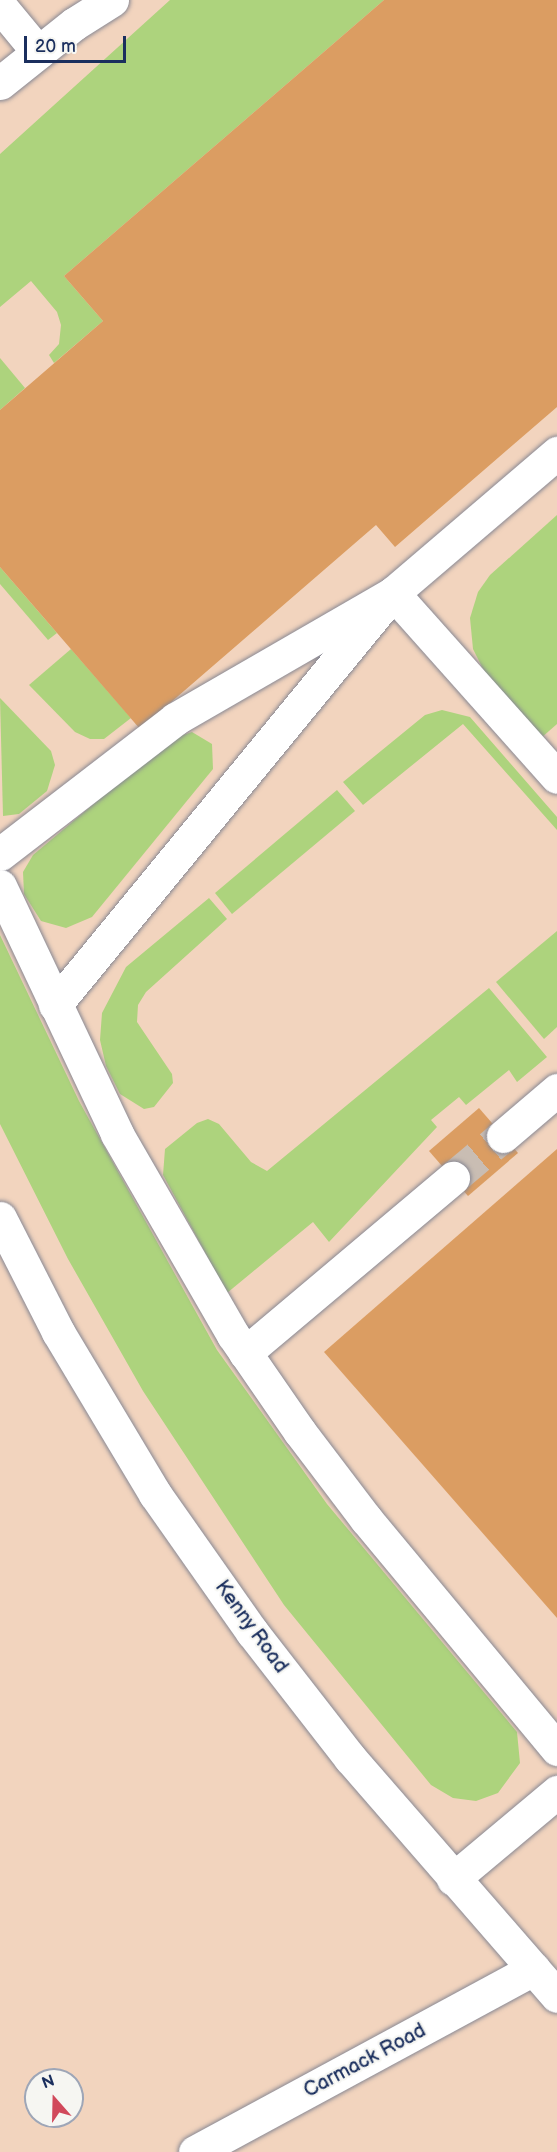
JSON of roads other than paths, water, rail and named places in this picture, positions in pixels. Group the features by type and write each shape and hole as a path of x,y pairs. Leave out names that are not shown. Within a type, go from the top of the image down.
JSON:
{"main road":[{"path":"0,83 38,52 112,0"},
{"path":"0,6 38,52"},
{"path":"55,1005 393,593 557,453"},
{"path":"393,593 557,777"},
{"path":"0,854 176,719 393,593"},
{"path":"0,886 117,1134 170,1231 245,1353 300,1432 366,1519 557,1749"},
{"path":"503,1136 557,1090"},
{"path":"245,1353 453,1178"},
{"name":"Kenny Road","path":"0,1218 58,1332 155,1494 252,1632 343,1749 453,1879 557,1996"},
{"path":"453,1879 557,1792"},
{"name":"Carmack Road","path":"195,2152 534,1969"}],"tunnel":[{"path":"453,1178 503,1136"}]}
